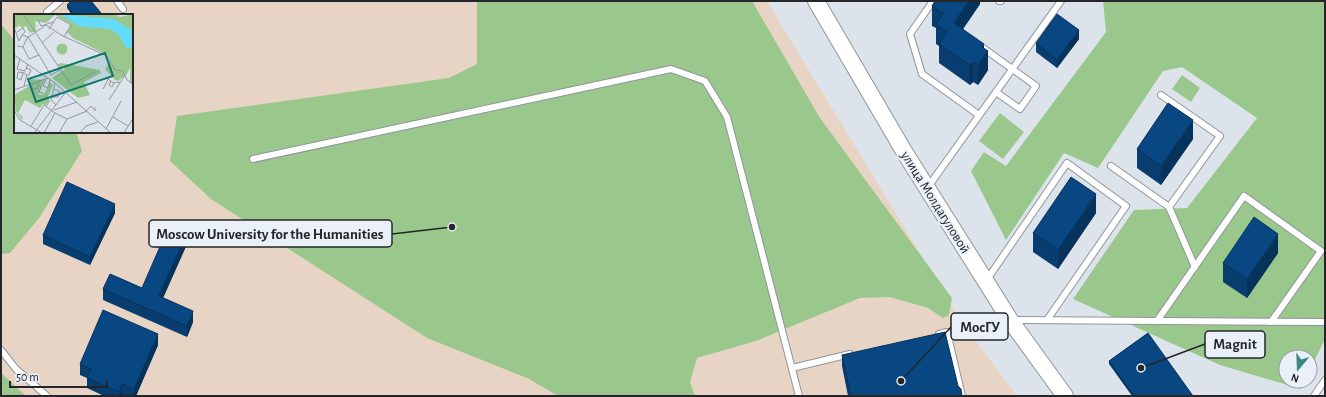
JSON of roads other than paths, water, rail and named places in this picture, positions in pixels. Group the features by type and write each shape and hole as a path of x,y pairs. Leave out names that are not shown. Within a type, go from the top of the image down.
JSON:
{"street":[{"name":"улица Молдагуловой","path":"816,1 905,153 1010,320 1066,396"}],"lane":[{"path":"47,12 60,1"},
{"path":"117,1 124,9"},
{"path":"933,1 910,34 922,74 979,115"},
{"path":"927,188 1061,1"},
{"path":"977,44 1036,86 1020,109 996,92"},
{"path":"253,159 671,69 705,81 727,116 799,396"},
{"path":"1161,95 1220,136 1169,207"},
{"path":"986,282 1067,163 1126,206 1047,320"},
{"path":"1111,166 1169,207 1195,267"},
{"path":"1157,321 1244,196 1321,250 1270,322"},
{"path":"1010,320 1325,322"},
{"path":"932,336 947,332 962,396"},
{"path":"1,350 16,369 47,396"},
{"path":"792,368 854,353"},
{"path":"1314,396 1325,380"}],"place":[{"name":"Moscow University for the Humanities","path":"452,227"},
{"name":"Magnit","path":"1141,368"},
{"name":"МосГУ","path":"901,381"}]}
